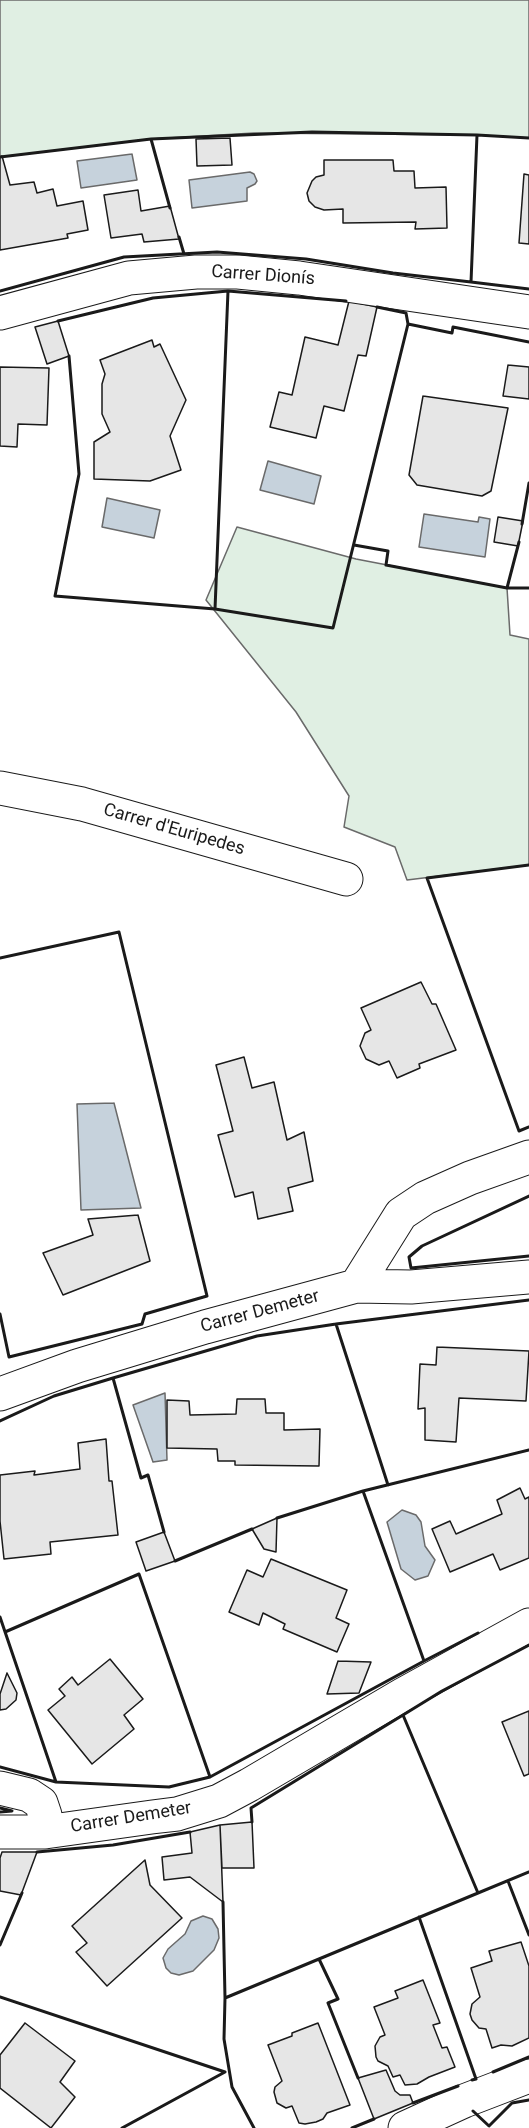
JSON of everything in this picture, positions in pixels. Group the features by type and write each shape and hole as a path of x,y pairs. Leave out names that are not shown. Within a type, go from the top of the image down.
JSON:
{"street":[{"name":"Carrer Dionís","path":"0,314 129,278 196,272 238,272 308,279 529,312"},
{"name":"Carrer d'Euripedes","path":"0,788 82,804 346,879"},
{"path":"356,1286 401,1214 425,1198 470,1178 529,1157"},
{"name":"Carrer Demeter","path":"0,1394 77,1366 356,1286 411,1287 529,1277"},
{"name":"Carrer Demeter","path":"0,1832 45,1832 177,1814 219,1801 402,1695 529,1625"},
{"name":"Carrer Demeter","path":"0,1788 29,1795 41,1803 45,1815 45,1832"},
{"path":"405,2128 464,2101 529,2076"}],"green space":[{"path":"0,0 529,0 529,138 477,135 254,133 151,139 0,157"},
{"path":"237,527 356,559 507,588 510,635 529,639 529,865 407,880 395,847 344,827 349,796 296,712 206,600"}],"shaded area":[{"path":"132,154 137,180 81,188 77,161"},
{"path":"250,172 254,174 257,181 247,188 247,201 192,208 189,180"},
{"path":"268,461 321,476 314,504 260,490"},
{"path":"107,498 160,510 154,538 102,527"},
{"path":"424,514 478,522 479,517 490,519 485,557 419,547"},
{"path":"114,1103 141,1208 81,1210 77,1104"},
{"path":"165,1393 167,1460 153,1462 133,1405"},
{"path":"402,1510 416,1515 421,1522 425,1546 435,1560 428,1576 415,1580 401,1569 387,1522"},
{"path":"203,1916 212,1919 218,1929 219,1938 214,1950 193,1971 179,1975 171,1973 166,1968 163,1958 168,1949 185,1934 191,1921"}],"building":[{"path":"230,138 232,165 197,166 196,139"},
{"path":"2,156 10,185 34,182 37,193 53,189 57,206 83,201 88,230 67,234 68,238 0,250 0,157"},
{"path":"324,160 393,160 394,171 414,171 415,188 446,187 447,228 415,229 416,222 343,223 343,209 324,210 315,207 309,201 307,193 312,181 324,175"},
{"path":"524,174 529,175 529,244 519,243"},
{"path":"138,190 141,211 170,206 179,239 144,242 142,234 111,238 104,195"},
{"path":"349,301 377,307 366,356 358,355 344,411 324,406 316,438 270,427 279,392 292,395 305,337 338,345"},
{"path":"58,321 69,356 47,364 35,327"},
{"path":"152,340 154,347 160,344 186,400 170,436 181,470 150,481 94,479 94,442 110,432 102,414 102,384 105,374 100,360"},
{"path":"508,365 529,367 529,399 503,396"},
{"path":"0,367 49,368 47,425 18,424 17,447 0,446"},
{"path":"423,396 508,408 491,491 482,496 417,485 409,475"},
{"path":"498,517 523,521 518,546 494,542"},
{"path":"421,982 432,1004 436,1004 456,1050 419,1064 420,1068 397,1078 389,1061 379,1065 366,1059 360,1046 365,1033 371,1030 361,1008"},
{"path":"244,1057 252,1088 274,1082 287,1140 304,1132 313,1181 288,1188 293,1211 258,1219 253,1192 235,1197 218,1135 233,1131 216,1065"},
{"path":"138,1215 150,1261 63,1295 43,1253 93,1235 88,1219"},
{"path":"437,1347 529,1351 526,1401 459,1398 456,1442 425,1440 425,1408 418,1409 420,1364 436,1365"},
{"path":"237,1399 265,1399 266,1413 284,1413 284,1430 320,1429 319,1466 235,1465 235,1461 218,1461 217,1449 167,1448 167,1400 189,1401 190,1415 236,1414"},
{"path":"106,1439 109,1481 112,1481 118,1535 50,1542 51,1554 4,1559 0,1521 0,1475 35,1471 34,1475 80,1469 78,1443"},
{"path":"520,1488 525,1499 529,1497 529,1558 500,1570 493,1554 450,1572 432,1529 450,1521 456,1534 502,1514 497,1500"},
{"path":"277,1518 276,1552 264,1549 252,1529"},
{"path":"164,1532 175,1561 146,1571 136,1542"},
{"path":"271,1559 347,1590 336,1618 349,1624 337,1652 283,1629 285,1624 263,1613 259,1625 229,1612 247,1570 263,1577"},
{"path":"110,1659 143,1699 124,1715 134,1729 92,1764 48,1710 65,1696 59,1689 72,1677 78,1685"},
{"path":"338,1661 371,1662 359,1693 327,1694"},
{"path":"7,1673 17,1693 16,1700 6,1709 0,1710 0,1694"},
{"path":"529,1711 529,1774 524,1776 502,1722"},
{"path":"252,1822 254,1868 222,1868 220,1825"},
{"path":"220,1825 223,1902 190,1877 164,1880 162,1857 192,1853 190,1832"},
{"path":"2,1852 37,1852 21,1895 0,1891"},
{"path":"145,1860 150,1885 182,1918 107,1986 76,1952 87,1943 72,1926"},
{"path":"521,1942 529,1966 529,2038 512,2046 501,2045 492,2048 486,2029 479,2028 470,2014 472,2004 480,1997 471,1968 492,1961 489,1951"},
{"path":"423,1980 440,2023 433,2025 442,2048 447,2047 455,2067 417,2084 405,2085 400,2075 393,2077 388,2066 378,2061 376,2057 375,2046 380,2037 385,2035 374,2007 398,1998 395,1991"},
{"path":"25,2023 75,2061 60,2082 75,2097 51,2128 0,2088 0,2055"},
{"path":"318,2023 350,2105 327,2113 323,2119 316,2122 305,2124 299,2123 292,2106 286,2108 277,2103 275,2087 282,2081 268,2045"},
{"path":"386,2070 395,2091 400,2095 410,2095 413,2103 374,2119 358,2078"}],"wall":[{"path":"0,291 124,257 217,252 306,259 393,273 471,282 477,135 312,132 151,139 170,208"},
{"path":"477,135 529,138"},
{"path":"0,157 151,139"},
{"path":"179,237 184,254"},
{"path":"471,282 529,289"},
{"path":"346,301 228,291 215,609 333,628 408,324 406,313 377,307"},
{"path":"58,321 153,298 228,291"},
{"path":"408,324 452,333 453,327 529,342"},
{"path":"69,356 79,474 55,596 215,609"},
{"path":"522,524 529,483"},
{"path":"354,545 388,551 386,565 507,588 519,542"},
{"path":"507,588 529,588"},
{"path":"529,865 427,878 519,1131 529,1127"},
{"path":"0,958 119,932 207,1296 145,1314 142,1324 9,1357 0,1314"},
{"path":"529,1196 422,1246 409,1257 411,1268 529,1256"},
{"path":"388,1485 336,1324 529,1300"},
{"path":"113,1378 257,1336 336,1324"},
{"path":"0,1421 54,1396 113,1378 141,1478 148,1475 164,1532"},
{"path":"363,1491 529,1450"},
{"path":"210,1777 424,1661 363,1491 277,1518"},
{"path":"175,1561 252,1529"},
{"path":"5,1632 139,1574 210,1777 169,1787 56,1782"},
{"path":"0,1617 56,1782 0,1767"},
{"path":"424,1661 478,1633"},
{"path":"403,1715 442,1691 529,1645"},
{"path":"223,1902 225,1998 478,1893 403,1715 251,1808 252,1822"},
{"path":"0,1808 12,1811 0,1812"},
{"path":"37,1852 113,1845 190,1832"},
{"path":"478,1893 529,1872"},
{"path":"508,1881 529,1935"},
{"path":"0,1945 22,1893"},
{"path":"419,1917 476,2079 472,2080"},
{"path":"319,1959 338,1999 328,2003 358,2078"},
{"path":"0,1997 225,2072 122,2128"},
{"path":"225,1998 224,2039 232,2087 254,2128"},
{"path":"493,2072 529,2057"},
{"path":"413,2103 458,2086"},
{"path":"473,2111 489,2126 512,2103 529,2100"},
{"path":"352,2128 374,2119"}]}
